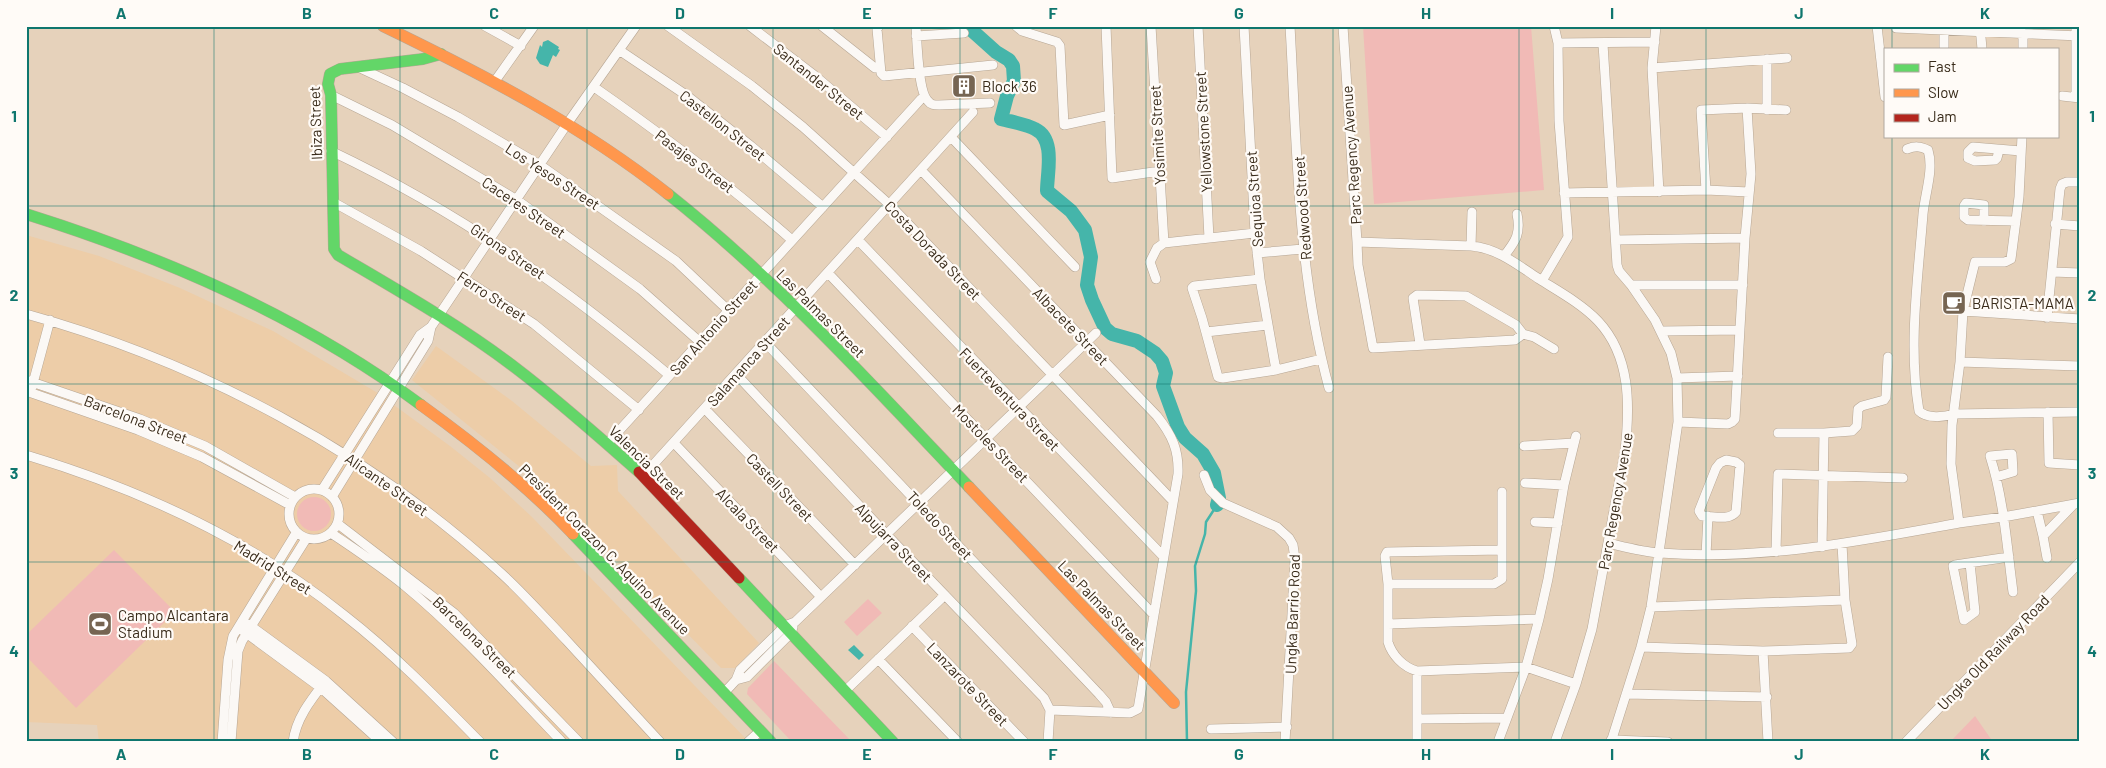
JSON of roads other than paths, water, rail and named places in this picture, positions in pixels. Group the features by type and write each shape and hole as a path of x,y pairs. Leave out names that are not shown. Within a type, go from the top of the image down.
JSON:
{"street":[{"name":"Las Palmas Street","path":"382,26 495,81 567,124 631,167 692,213 797,307 1174,703"},
{"path":"484,26 521,46"},
{"path":"495,81 534,26"},
{"path":"322,490 344,454 428,341 431,327 464,277 567,124 636,26"},
{"name":"Costa Dorada Street","path":"668,26 752,86 855,172 890,204 1174,502"},
{"name":"Santander Street","path":"750,26 887,137"},
{"path":"822,26 874,68"},
{"path":"879,26 877,30 882,75 993,65"},
{"path":"1016,26 1022,31 1057,42 1060,46 1064,125 1110,115"},
{"path":"1106,26 1112,178 1160,171"},
{"name":"Yosimite Street","path":"1151,26 1164,243"},
{"name":"Yellowstone Street","path":"1198,26 1209,238"},
{"name":"Sequioa Street","path":"1244,26 1255,233 1260,279 1276,370"},
{"name":"Redwood Street","path":"1290,26 1303,249 1321,360 1329,388"},
{"name":"Parc Regency Avenue","path":"1343,26 1357,242 1482,247 1504,256 1597,319 1611,338 1624,369 1627,382 1628,427 1608,543 1592,629 1576,684 1555,742"},
{"path":"1542,281 1568,237 1560,121 1558,43 1554,26"},
{"path":"1656,26 1652,68 1659,192"},
{"path":"1877,26 1884,88"},
{"path":"1896,28 2023,33 2077,32 2078,97 2062,96"},
{"path":"1980,30 1982,48"},
{"path":"964,33 916,31 919,72 926,100 932,105 990,103"},
{"path":"1944,31 1944,47"},
{"path":"2023,33 2023,48"},
{"path":"1558,43 1655,42"},
{"path":"1603,44 1619,271 1631,284 1662,331 1672,353 1676,378 1678,422 1651,606 1641,648 1611,741 1668,742"},
{"name":"Castellon Street","path":"619,50 686,95 751,146 822,207"},
{"name":"Ibiza Street","path":"338,255 334,249 331,95 328,84 332,72 340,69 423,59 441,54"},
{"path":"1652,68 1787,58"},
{"path":"1767,59 1767,110"},
{"name":"Los Yesos Street","path":"360,68 443,109 540,164 676,262 729,311"},
{"name":"Pasajes Street","path":"594,87 727,184 792,240"},
{"name":"Caceres Street","path":"331,95 392,125 517,200 640,289 700,342"},
{"name":"San Antonio Street","path":"607,444 920,99"},
{"path":"1678,422 1728,424 1735,419 1745,238 1751,174 1747,108"},
{"path":"1706,190 1701,110 1747,108 1786,110"},
{"name":"Salamanca Street","path":"643,476 973,112"},
{"path":"951,137 1075,267"},
{"path":"1959,523 1951,464 1952,425 1955,414 1963,311 1975,262 2005,262 2011,259 2019,197 2022,138"},
{"path":"1907,149 1913,146 1922,147 1928,150 1930,157 1930,170 1923,211 1913,336 1919,411 1923,415 1932,416 2080,412"},
{"name":"Girona Street","path":"331,150 432,202 490,238 555,283 616,329 669,376"},
{"path":"1999,150 2021,151"},
{"name":"Albacete Street","path":"921,170 1157,416 1171,435 1177,449 1179,462 1174,502 1143,670 1138,709 1130,713 1111,713"},
{"path":"2047,318 2055,224 2062,184 2080,182"},
{"path":"1564,193 1706,190 1749,192"},
{"name":"Ferro Street","path":"333,202 464,277 534,324 638,410"},
{"path":"1471,246 1472,212"},
{"name":"President Corazon C. Aquino Avenue","path":"26,214 112,242 183,271 270,312 331,346 446,423 523,485 771,742"},
{"path":"1504,256 1518,233 1520,226 1517,214"},
{"path":"1984,221 2016,221"},
{"path":"2055,224 2080,226"},
{"path":"1156,279 1150,262 1157,248 1164,243 1255,233"},
{"path":"1616,240 1745,238"},
{"name":"Fuerteventura Street","path":"858,240 1018,408 1163,556"},
{"path":"1357,242 1358,265 1373,348 1420,344 1477,344 1515,340 1522,334"},
{"path":"1257,253 1303,249"},
{"name":"Valencia Street","path":"338,255 439,316 516,368 607,444 643,476 790,627 845,692 893,742"},
{"path":"2052,272 2080,273"},
{"name":"Mostoles Street","path":"828,273 1153,614"},
{"path":"1260,279 1194,286 1192,288 1218,377 1223,378 1276,370 1321,360"},
{"path":"1631,284 1743,285"},
{"path":"1420,344 1412,298 1417,295 1466,296 1516,325 1522,334 1534,337 1554,350"},
{"path":"1963,311 2080,319"},
{"name":"Alicante Street","path":"26,314 50,320 187,371 298,426 344,454 408,498 470,546 503,575 660,742"},
{"path":"28,392 50,320"},
{"path":"1206,332 1268,325"},
{"path":"1662,331 1740,330"},
{"path":"724,693 736,680 747,677 790,627 1096,333"},
{"name":"Toledo Street","path":"765,342 1099,694 1111,713"},
{"path":"1778,433 1852,431 1857,426 1858,409 1862,406 1884,400 1886,397 1888,357"},
{"path":"1960,362 2080,366"},
{"name":"Alpujarra Street","path":"736,374 886,534 1044,698 1050,710"},
{"path":"1676,378 1738,376"},
{"name":"Barcelona Street","path":"30,381 140,419 205,446 295,497"},
{"path":"332,497 354,461 393,386"},
{"name":"Barcelona Street","path":"28,392 138,430 202,456 290,505"},
{"name":"Castell Street","path":"705,408 855,565"},
{"path":"2048,412 2048,463 2080,465"},
{"path":"1822,547 1824,433"},
{"path":"1498,742 1526,667 1539,619 1548,579 1564,485 1575,439 1524,446"},
{"name":"Alcala Street","path":"674,443 821,597"},
{"name":"Madrid Street","path":"26,456 79,472 131,492 232,542 275,567 343,614 380,644 427,687 480,742"},
{"path":"1726,460 1736,462 1740,465 1741,470 1736,512 1727,518 1708,516 1699,515 1699,512 1716,468 1726,460"},
{"path":"1776,552 1778,474 1903,478"},
{"name":"Ungka Barrio Road","path":"1204,475 1215,497 1223,503 1277,527 1284,532 1293,545 1295,559 1294,595 1285,742"},
{"path":"1996,477 2013,592"},
{"path":"1525,484 1564,485"},
{"path":"310,489 322,490 332,497 339,509 338,524 331,533 319,539 306,539 296,533 290,523 290,505 295,497 310,489"},
{"path":"1388,584 1494,584 1502,579 1502,492"},
{"path":"1608,543 1658,553 1706,555 1776,552 1842,544 2077,504"},
{"path":"2043,536 2077,504"},
{"path":"2037,511 2047,558"},
{"path":"1706,555 1708,516"},
{"path":"1535,522 1558,523"},
{"name":"Barcelona Street","path":"338,524 454,613 578,742"},
{"path":"222,742 230,646 240,624 296,533"},
{"name":"Barcelona Street","path":"331,533 406,587 446,622 562,742"},
{"path":"231,742 236,661 240,646 306,539"},
{"path":"1641,648 1764,651 1849,648 1852,644 1845,600 1842,544"},
{"path":"1502,550 1387,552 1385,556 1388,584 1388,642 1391,651 1406,666 1417,671 1526,667 1576,684"},
{"path":"1970,563 1975,612 1965,620 1952,567 1955,565 2009,557"},
{"name":"Ungka Old Railway Road","path":"1906,742 2080,562"},
{"path":"845,692 945,595"},
{"path":"1651,606 1845,600"},
{"path":"1388,624 1539,619"},
{"path":"240,624 323,684 393,742"},
{"name":"Lanzarote Street","path":"912,626 1024,742"},
{"path":"1764,651 1768,742"},
{"path":"878,659 958,742"},
{"path":"1417,671 1417,742"},
{"path":"293,742 298,723 323,684"},
{"path":"323,684 381,742"},
{"path":"1626,694 1767,697"},
{"path":"1048,742 1050,710 1111,713"},
{"path":"1418,719 1506,718"},
{"path":"1211,729 1287,727"},
{"path":"748,742 760,730"}],"water":[{"path":"548,40 559,47 558,49 560,50 556,57 553,55 548,67 540,64 536,58 540,45 542,47 543,42"},
{"path":"854,645 864,655 859,660 848,650"}],"waterway":[{"path":"967,26 996,52 1009,60 1013,66 1014,81 1007,96 1001,119 1031,127 1042,134 1046,140 1049,157 1047,191 1071,211 1085,230 1091,257 1087,285 1105,328 1112,334 1137,341 1155,353 1162,361 1166,373 1163,386 1178,427 1185,438 1203,454 1214,473 1219,498 1217,505"},
{"path":"1187,742 1186,692 1196,591 1195,566 1205,534 1206,522 1217,505"}],"place":[{"name":"Block 36","path":"964,86"},
{"name":"BARISTA-MAMA","path":"1954,303"},
{"name":"Campo Alcantara Stadium","path":"100,624"}]}
